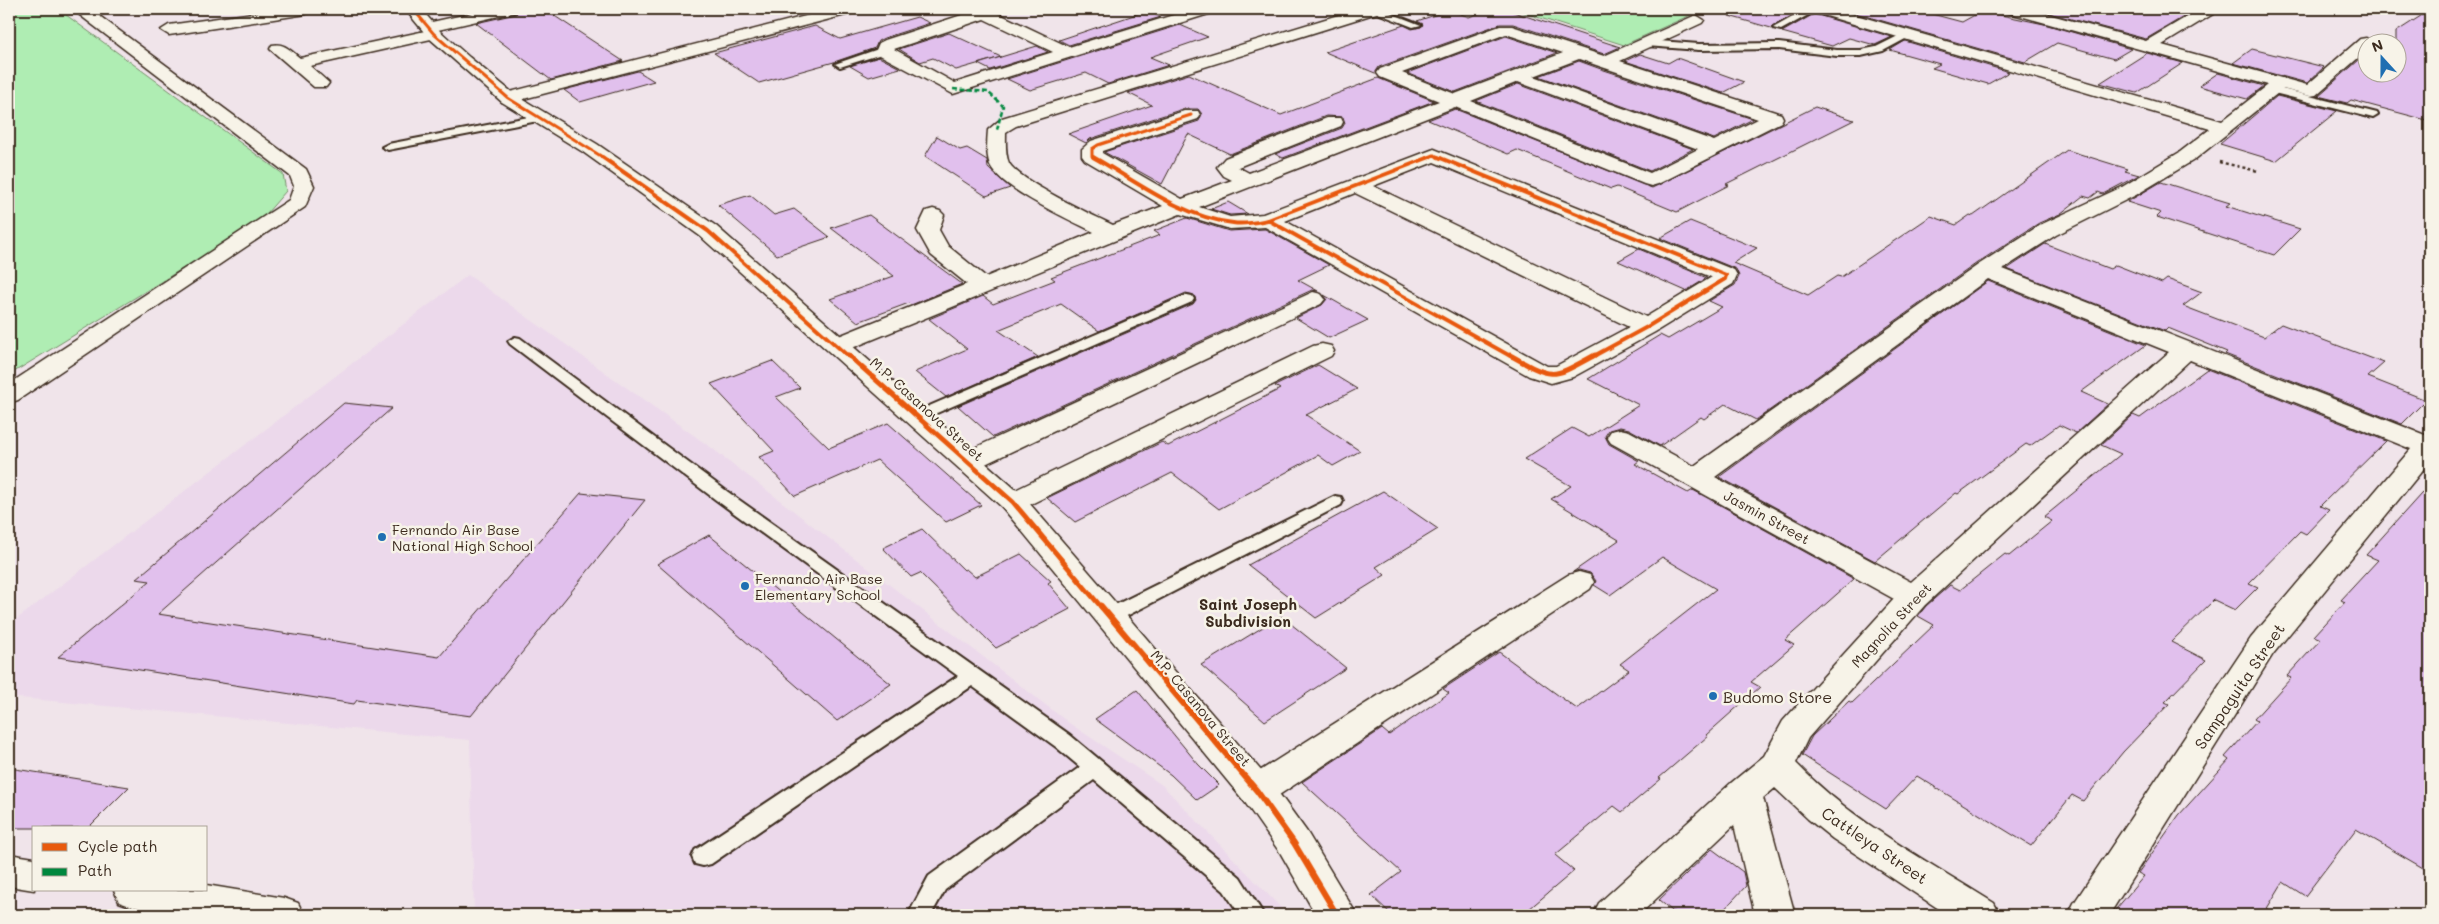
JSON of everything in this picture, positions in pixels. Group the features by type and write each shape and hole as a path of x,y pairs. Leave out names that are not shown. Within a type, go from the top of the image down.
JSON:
{"street":[{"path":"9,395 298,202 304,186 299,173 80,9"},
{"path":"169,30 306,9"},
{"path":"297,64 425,23 510,9"},
{"path":"508,98 851,9"},
{"path":"1069,54 981,11 884,47 884,50 953,89 1069,54 1209,9"},
{"path":"1112,233 1041,195 1003,170 997,158 997,130 1009,122 1373,9"},
{"path":"1819,9 2223,127"},
{"path":"2013,9 2148,46 2276,87 2310,91 2356,53"},
{"path":"2148,46 2207,11"},
{"path":"1155,13 1173,20"},
{"path":"1605,62 1696,20"},
{"name":"M.P. Casanova Street","path":"425,23 508,98 590,148 708,231 1013,502 1256,791 1294,843 1337,915"},
{"path":"1506,29 1605,62 1774,118 1651,180 1386,73 1506,29"},
{"path":"278,49 320,83"},
{"path":"838,345 1112,233 1578,53"},
{"path":"1520,77 1715,148"},
{"path":"1696,478 1986,270 2048,230 2129,191 2186,156 2276,87"},
{"path":"1191,115 1098,145 1092,149 1092,156 1181,206 1231,223 1268,220 1426,156 1442,157 1726,275 1725,279 1647,327 1564,372 1551,375 1538,371 1268,220"},
{"path":"1248,180 1231,172 1227,167 1232,162 1334,122"},
{"path":"1354,185 1647,327"},
{"path":"933,215 928,230 939,250 982,285"},
{"path":"1986,270 2429,447"},
{"path":"969,462 1313,299"},
{"name":"Magnolia Street","path":"1613,915 1777,766 1795,730 1914,597 2187,349"},
{"path":"1013,502 1322,351"},
{"name":"Jasmin Street","path":"1620,436 1914,597"},
{"name":"Sampaguita Street","path":"2088,915 2262,646 2429,447"},
{"path":"1256,791 1579,582"},
{"name":"Cattleya Street","path":"1777,766 1796,788 1841,824 1980,915"},
{"path":"1744,794 1775,915"},
{"path":"9,870 32,874"},
{"path":"144,892 284,915"}],"lane":[{"path":"1373,9 1416,24"},
{"path":"1778,28 1814,9"},
{"path":"1646,43 1699,47 1779,46 1837,53 1861,53 1879,49 1906,35"},
{"path":"840,64 884,50"},
{"path":"2276,87 2373,115"},
{"path":"388,147 539,118"},
{"path":"918,416 1187,299"},
{"path":"515,341 722,496 973,676 1096,767 1232,884 1253,915"},
{"path":"1108,617 1335,501"},
{"path":"703,857 973,676"},
{"path":"919,915 937,883 1096,767"}],"path":[{"path":"2186,156 2258,172"}],"shaded area":[{"path":"468,275 713,449 1069,723 1162,785 1288,915 474,915 470,740 9,697 9,625"}],"green space":[{"path":"9,9 58,9 283,174 286,191 260,221 9,375"},
{"path":"1512,9 1704,9 1624,45"}],"building":[{"path":"520,9 544,9 623,61 551,80 476,23 516,14"},
{"path":"1491,9 1504,9 1620,47 1604,54 1513,24 1500,24 1379,67 1375,73 1325,52 1404,25 1412,29 1421,27 1423,24 1417,21 1450,10 1469,17"},
{"path":"1730,9 1804,9 1771,28 1729,16"},
{"path":"1841,9 1887,9 1908,14 1917,10 1962,22 1982,11 2044,24 2131,49 2114,59 2057,43 2025,62"},
{"path":"2046,9 2197,9 2146,39 2045,12"},
{"path":"2430,10 2430,121 2351,100 2347,103 2318,96 2356,63 2356,82 2406,82 2406,32 2396,32"},
{"path":"1146,11 1161,17 1069,45 1059,40"},
{"path":"1814,14 1892,37 1875,45 1849,38 1832,46 1782,32"},
{"path":"917,17 930,23 884,38 878,41 875,48 834,62 759,83 714,53 815,26 840,39"},
{"path":"1180,25 1208,37 1150,57 1169,65 1108,84 1086,73 1030,90 1007,79"},
{"path":"949,33 1001,57 956,70 933,58 920,62 899,49"},
{"path":"1506,36 1557,53 1455,92 1407,73"},
{"path":"1905,41 2009,72 1988,84 1932,68 1940,64 1890,50"},
{"path":"1037,46 1048,52 990,70 978,64"},
{"path":"2252,49 2324,67 2307,83 2233,63"},
{"path":"2147,53 2183,63 2137,93 2100,83"},
{"path":"1640,54 1668,63 1677,58 1744,82 1723,93 1625,61"},
{"path":"879,57 900,68 869,77 850,66"},
{"path":"1579,61 1753,119 1714,139 1539,76"},
{"path":"638,71 654,81 580,102 564,90"},
{"path":"2218,73 2264,86 2247,99 2199,86"},
{"path":"1189,74 1281,115 1378,78 1434,101 1283,158 1275,154 1342,128 1345,123 1343,117 1326,116 1230,154 1188,134 1162,184 1104,152 1199,121 1202,114 1198,109 1183,109 1090,139 1086,143 1068,134 1152,105 1128,93"},
{"path":"1518,84 1693,149 1650,171 1476,101"},
{"path":"2277,96 2337,111 2276,161 2220,144"},
{"path":"1815,107 1854,120 1726,184 1729,185 1677,212 1617,187 1611,189 1517,150 1508,154 1428,120 1455,109 1652,188"},
{"path":"937,136 960,150 967,148 987,160 988,168 1010,188 986,196 925,156"},
{"path":"2067,150 2128,169 2125,171 2139,175 2103,194 2098,192 2090,198 2083,196 2060,214 2039,223 1977,263 1756,420 1725,404 1704,419 1701,417 1660,446 1629,429 1620,427 1609,430 1605,436 1609,444 1639,461 1635,464 1688,493 1693,490 1854,579 1785,640 1794,645 1751,682 1760,687 1706,735 1708,736 1622,812 1614,806 1555,855 1574,871 1522,915 1392,915 1371,895 1401,872 1302,782 1382,729 1389,735 1449,693 1443,689 1499,652 1577,709 1629,670 1620,664 1716,589 1662,557 1610,595 1594,585 1596,581 1590,573 1579,570 1573,572 1619,540 1551,499 1571,486 1524,459 1572,428 1589,437 1639,405 1588,379 1660,335 1668,339 1722,307 1709,301 1735,285 1739,276 1736,269 1660,238 1690,221 1757,248 1733,263 1808,295 1837,276 1841,277 1931,216 1956,225 1970,215 1973,216"},
{"path":"2161,182 2230,203 2226,206 2300,229 2274,255 2157,217 2161,213 2127,202"},
{"path":"750,195 774,215 794,209 830,237 777,255 718,205"},
{"path":"1228,202 1248,214 1230,215 1211,209"},
{"path":"869,215 962,284 911,305 909,303 858,322 830,299 894,276 831,228"},
{"path":"1187,218 1229,231 1265,229 1329,265 1298,280 1318,291 1312,290 993,437 958,406 1193,304 1196,300 1194,295 1186,293 1099,331 1061,304 998,330 1038,357 946,397 915,372 967,349 929,319 983,296 993,304 1055,280 1051,277 1160,235 1154,231"},
{"path":"2045,244 2110,269 2116,265 2162,283 2167,279 2202,292 2183,306 2264,337 2281,324 2384,363 2368,377 2426,400 2402,424 2225,354 2227,352 2168,328 2165,331 2007,269"},
{"path":"1639,249 1707,278 1686,291 1618,261"},
{"path":"1988,281 2146,345 2081,392 2108,404 2076,433 2059,425 2030,446 2026,444 1958,494 1956,493 1875,561 1719,477"},
{"path":"1324,295 1368,320 1329,338 1296,318 1322,305 1327,299"},
{"path":"772,361 800,388 776,397 829,448 888,423 981,505 946,522 877,460 795,496 759,457 774,451 711,384"},
{"path":"1318,365 1357,389 1306,415 1360,451 1333,466 1318,455 1219,509 1172,473 1075,522 1047,498 1162,442 1168,446 1280,389 1275,386"},
{"path":"2207,369 2386,441 2320,506 2329,510 2306,534 2300,531 2249,583 2258,587 2235,610 2214,600 2171,642 2206,660 2165,702 2169,704 2123,752 2083,801 2072,795 2031,846 1917,776 1886,809 1802,755 1812,736 1849,701 1852,703 1934,625 1918,616 1926,606 1950,585 1960,590 2005,554 2009,556 2052,521 2044,517 2121,454 2101,445 2133,415 2140,418"},
{"path":"344,403 392,408 158,614 439,657 581,493 645,500 471,716 357,700 354,704 58,657 150,581 136,579"},
{"path":"2430,484 2430,872 2356,829 2305,896 2283,882 2263,915 2111,915 2144,876 2138,873 2179,815 2229,760 2225,757 2257,721 2254,719 2291,678 2287,676 2321,639 2314,636 2345,602 2341,600 2378,560 2366,555"},
{"path":"1383,491 1438,529 1376,567 1385,575 1316,618 1248,565"},
{"path":"922,529 964,570 966,569 975,577 1021,554 1051,581 1048,583 1070,609 996,648 920,573 911,577 883,548"},
{"path":"709,535 891,684 837,721 657,564"},
{"path":"1281,616 1346,668 1265,721 1201,665"},
{"path":"1137,690 1198,764 1219,785 1197,800 1171,775 1095,719"},
{"path":"9,768 129,787 90,826 9,828"},
{"path":"1712,849 1743,872 1746,886 1719,915 1677,915 1659,900"}],"marked path":[{"path":"953,89 988,92 1003,106 997,130"}],"cycle path":[{"path":"413,9 434,34 508,98 590,148 708,231 1013,502 1257,791 1294,843 1337,915"},
{"path":"1191,115 1098,145 1092,149 1092,156 1158,195 1193,212 1211,219 1239,224 1268,220 1434,155 1726,275 1725,279 1647,327 1564,372 1551,375 1538,371 1268,220"}],"place":[{"name":"Fernando Air Base National High School","path":"382,537"},
{"name":"Fernando Air Base Elementary School","path":"745,586"},
{"name":"Budomo Store","path":"1713,696"}],"district":[{"name":"Saint Joseph Subdivision","path":"1248,612"}]}
